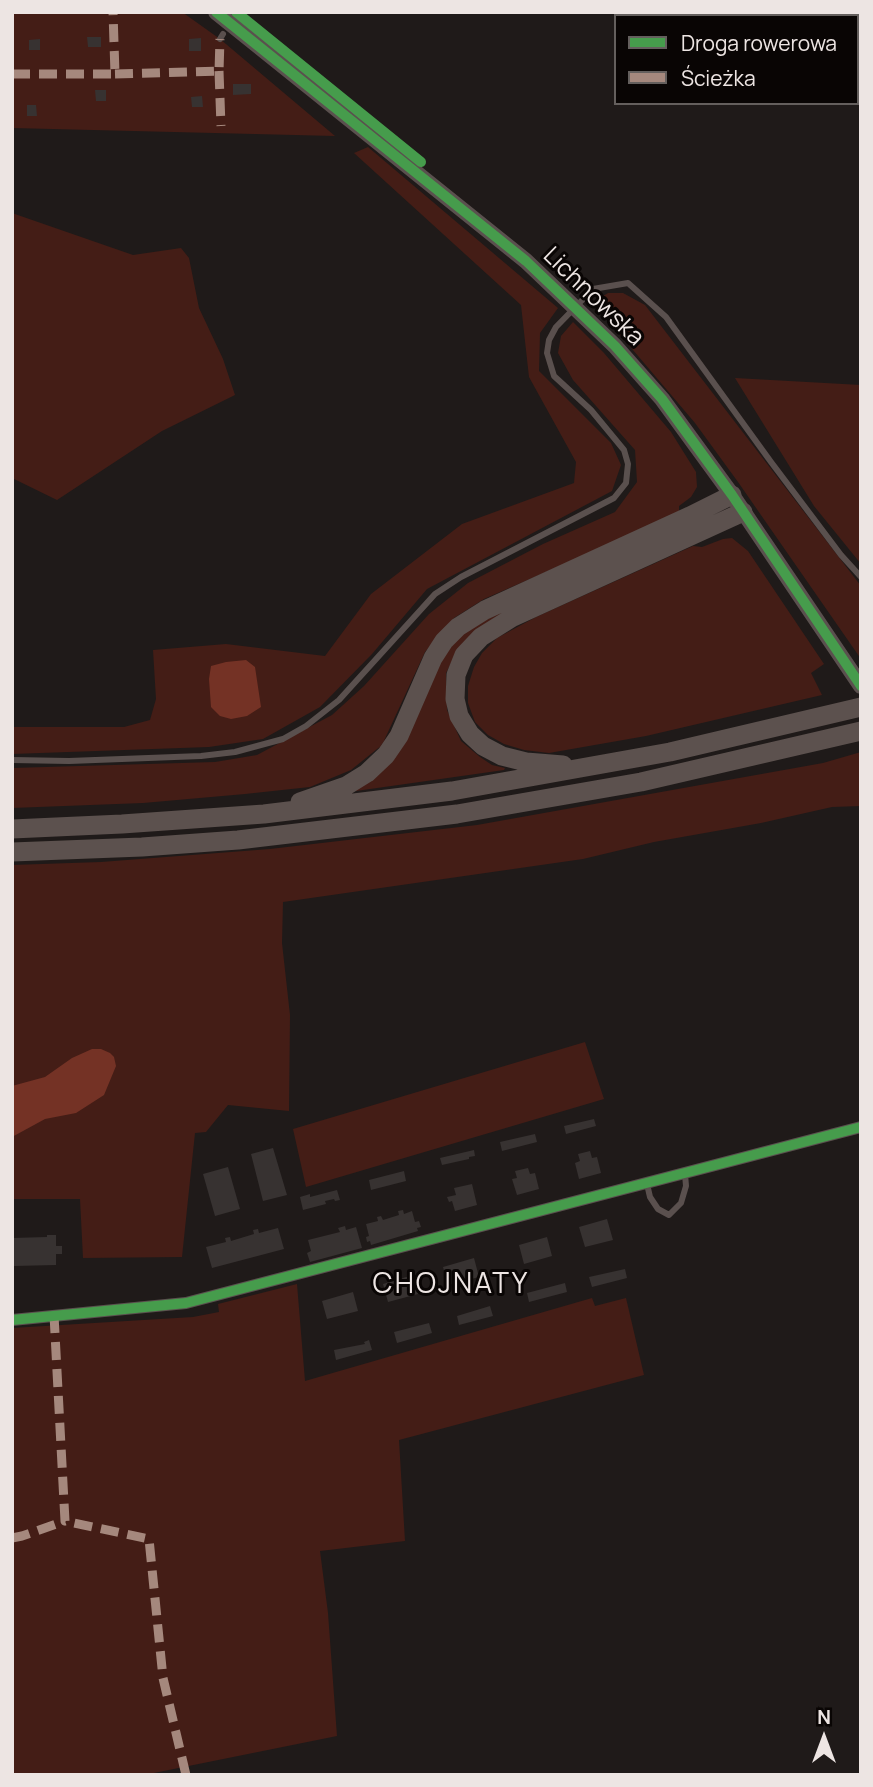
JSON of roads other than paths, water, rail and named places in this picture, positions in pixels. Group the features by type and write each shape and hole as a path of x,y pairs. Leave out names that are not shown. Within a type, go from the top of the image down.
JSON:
{"main road":[{"path":"264,814 346,786 374,767 386,755 398,736 438,649 451,634 473,617 732,495"},
{"path":"595,767 526,762 502,756 483,746 470,734 459,716 455,699 456,676 464,655 481,637 513,617 743,512"},
{"path":"12,829 264,814 425,795 595,767 717,742 861,707"},
{"path":"12,852 225,841 432,818 641,782 861,732"}],"street":[{"name":"Lichnowska","path":"216,12 526,261 575,306 662,399 732,495 861,686"},
{"path":"12,1320 186,1303 861,1127"}],"lane":[{"path":"12,761 201,756 283,739 306,726 339,700 424,605 448,584 614,498 626,483 628,464 624,450 591,410 554,376 547,354 549,340 556,327 593,289 628,283 666,317 841,555 861,577"},
{"path":"648,1184 650,1197 658,1209 669,1215 681,1203 686,1186 685,1174"}],"district":[{"name":"CHOJNATY","path":"451,1285"}]}
